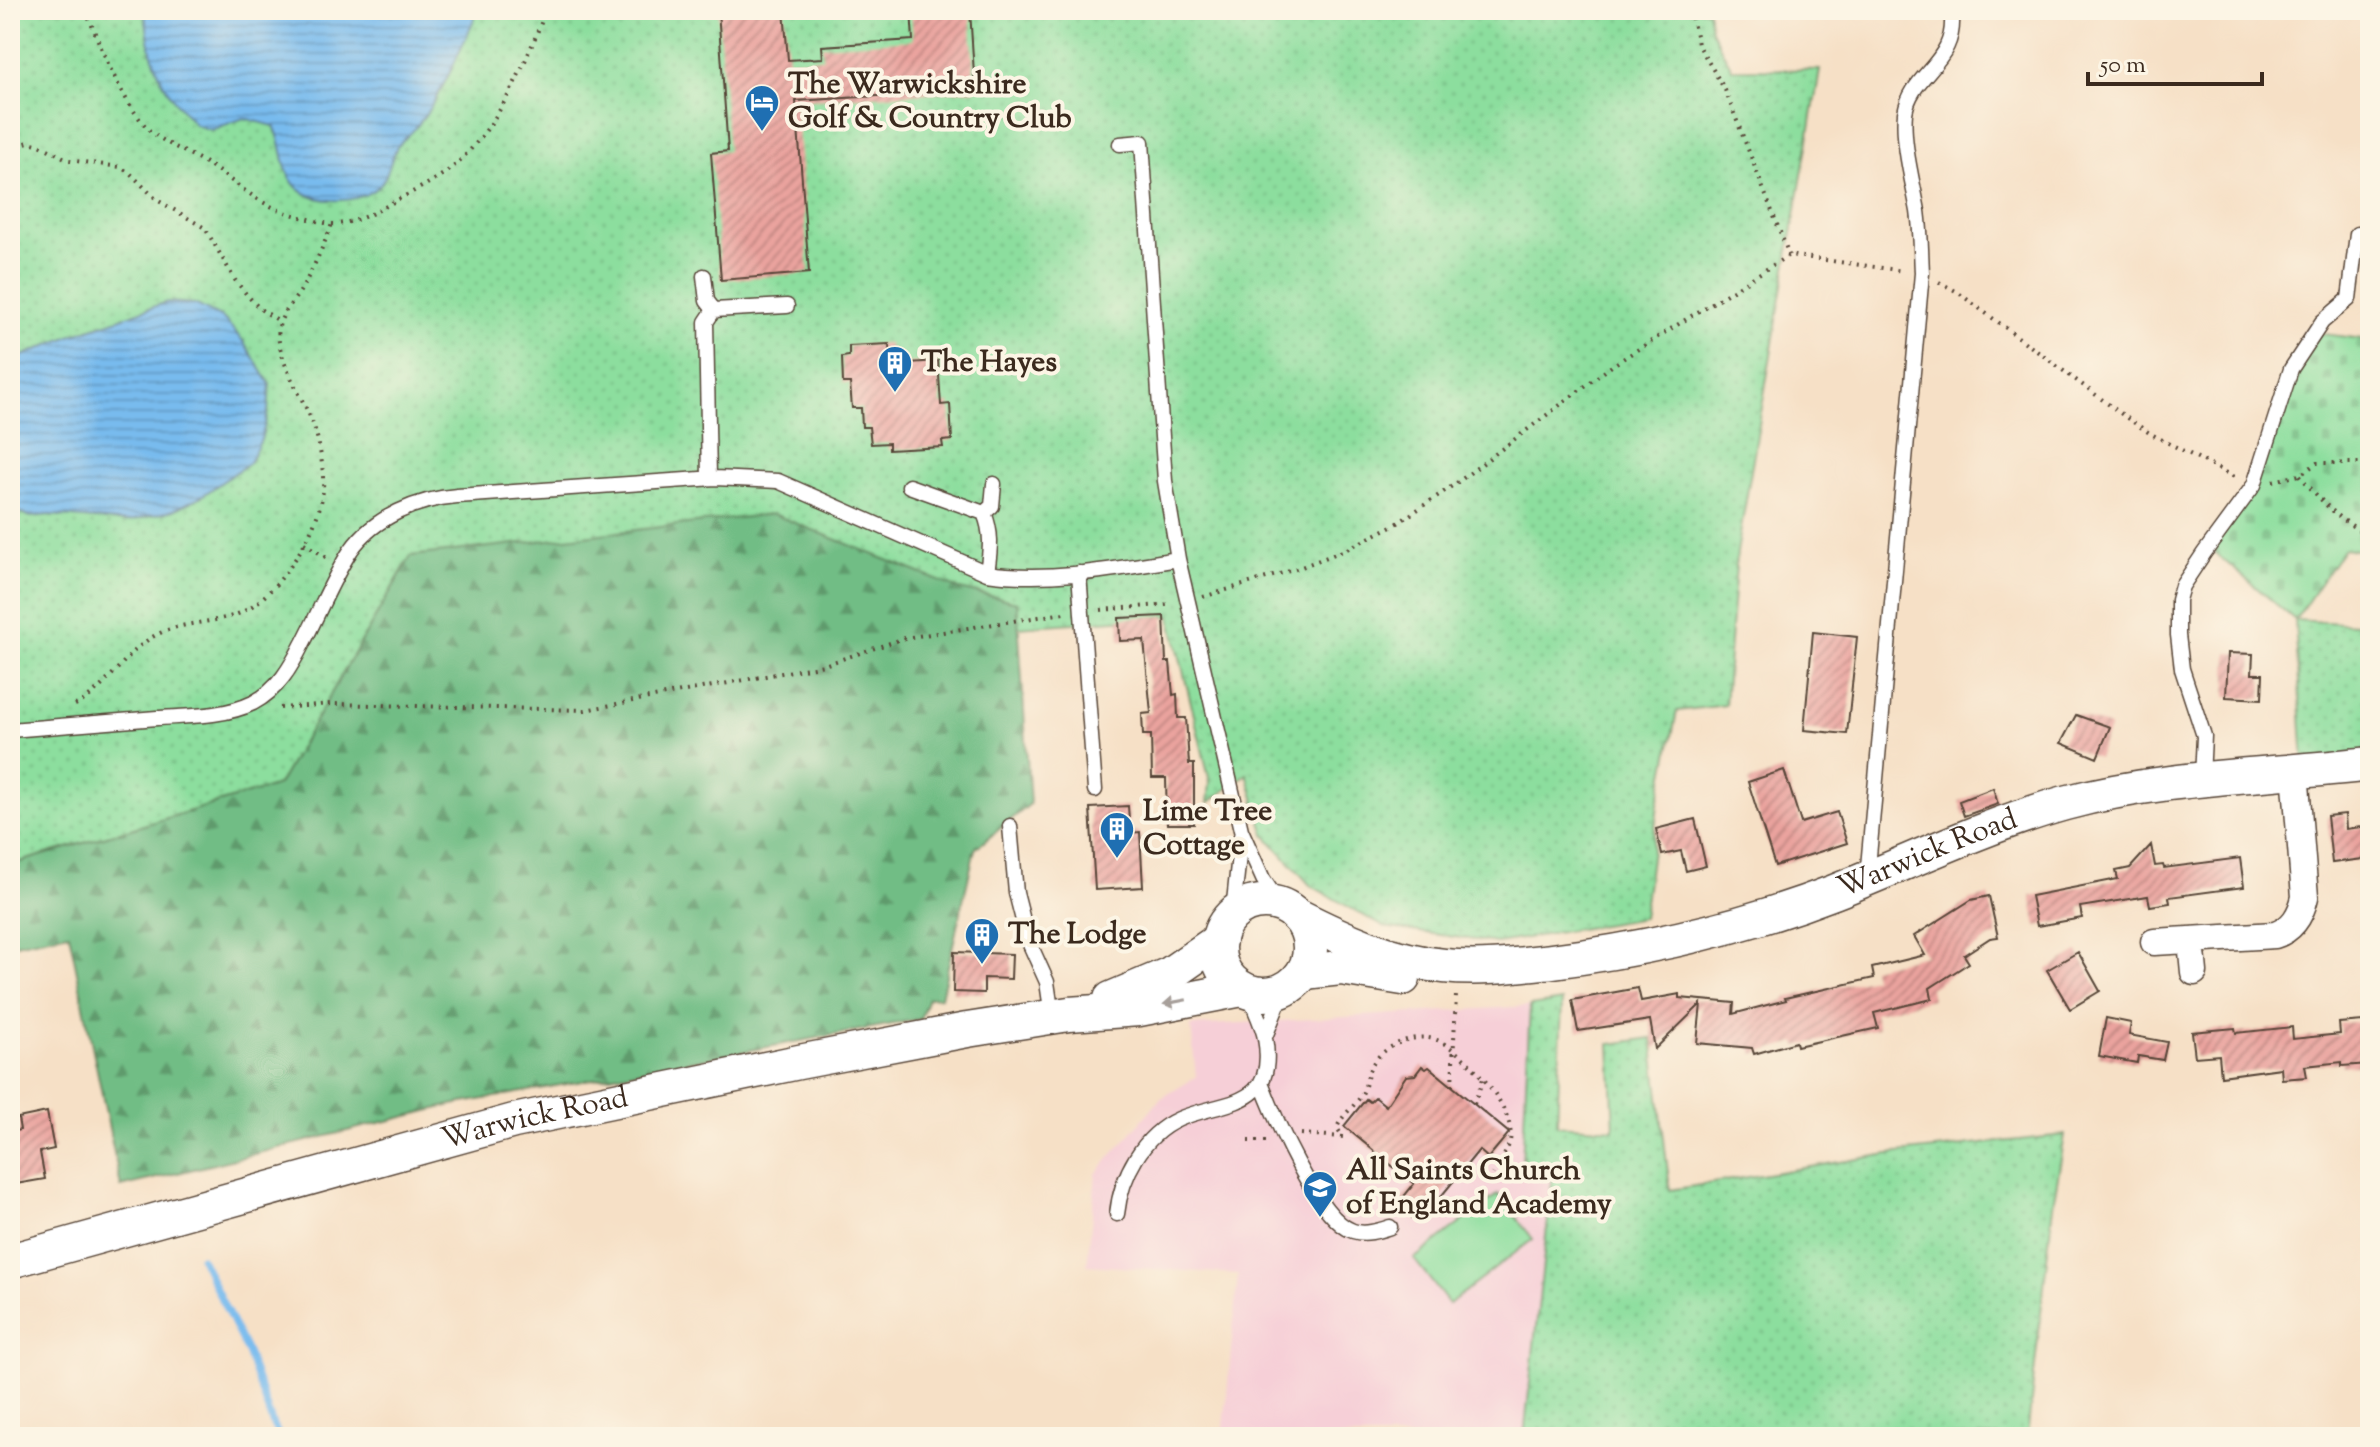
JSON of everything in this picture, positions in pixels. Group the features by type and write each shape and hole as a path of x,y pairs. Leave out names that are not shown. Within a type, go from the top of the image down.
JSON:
{"street":[{"name":"Warwick Road","path":"1289,910 1343,938 1391,956 1444,966 1490,967 1617,952 1742,922 1866,879 2062,804 2146,785 2370,764"},
{"path":"2154,942 2275,935 2288,930 2299,916 2305,897 2295,771"},
{"path":"1267,902 1289,910 1306,929 1310,943 1309,957 1297,979 1271,994 1245,990 1233,983 1222,966 1222,931 1238,910 1267,902"},
{"name":"Warwick Road","path":"1061,1016 1161,978 1205,951 1222,931"},
{"path":"2191,941 2194,972"},
{"name":"Warwick Road","path":"1297,979 1341,968 1411,979 1456,976 1490,967"},
{"name":"Warwick Road","path":"10,1261 514,1121 799,1062 1061,1016 1139,1009 1245,990"}],"lane":[{"path":"1866,879 1922,273 1919,216 1905,112 1915,89 1946,51 1953,21 1951,10"},
{"path":"1120,144 1142,142 1165,481 1178,559 1241,830 1263,879 1289,910"},
{"path":"2202,778 2204,736 2182,669 2177,627 2178,600 2190,573 2254,485 2291,369 2322,322 2349,299 2357,234"},
{"path":"704,276 707,301 714,310"},
{"path":"714,310 787,306"},
{"path":"709,478 706,322 714,310"},
{"path":"10,730 198,715 230,711 254,702 272,690 289,671 352,549 371,530 407,507 440,497 709,478 778,481 987,573 1009,576 1079,573 1178,559"},
{"path":"984,513 992,506 994,484"},
{"path":"909,486 984,513 990,527 991,541 987,573"},
{"path":"1079,573 1095,790"},
{"path":"1010,826 1016,893 1028,940 1061,1016"},
{"path":"1222,931 1234,902 1241,830"},
{"path":"1265,1037 1278,1004 1297,979"},
{"path":"1117,1214 1127,1174 1152,1139 1176,1120 1242,1101 1261,1082 1266,1059 1265,1037 1245,990"},
{"path":"1261,1082 1283,1138 1330,1214 1340,1224 1362,1233 1390,1227"}],"path":[{"path":"86,10 132,110 155,135 202,160 256,200 274,209 332,224 357,220 379,210 437,179 455,165 479,139 506,98 530,52 546,10"},
{"path":"1690,10 1698,44 1725,90 1789,255"},
{"path":"10,147 29,142 69,160 120,167 130,173 157,200 205,228 247,295 260,309 281,322"},
{"path":"70,706 81,702 132,652 156,635 177,626 240,613 262,601 304,543 323,492 321,459 314,425 282,351 279,327 319,259 332,224"},
{"path":"274,708 331,704 585,710 824,665 905,638 966,627 1083,611 1189,602 1296,569 1345,550 1398,523 1458,482 1613,365 1789,255 1922,273 1956,291 2151,434 2235,479 2254,485 2300,475 2317,463 2370,463"},
{"path":"2300,475 2323,504 2352,527 2370,536"},
{"path":"304,543 342,569"},
{"path":"1452,1086 1456,976"},
{"path":"1248,1141 1273,1141 1295,1133 1343,1137 1337,1128 1362,1093 1366,1073 1380,1055 1396,1044 1416,1037 1436,1040 1454,1051 1493,1089 1509,1126 1510,1139 1493,1174"},
{"path":"1474,1104 1483,1079"}],"shaded area":[{"name":"All Saints Church of England Academy","path":"1530,1006 1522,1162 1554,1163 1524,1437 1223,1437 1238,1274 1087,1265 1096,1174 1160,1099 1196,1077 1191,1026"}],"green space":[{"path":"10,10 1708,10 1711,30 1732,69 1820,70 1737,552 1725,705 1677,711 1658,804 1643,918 1497,943 1384,927 1310,885 1265,835 1247,774 1208,803 1210,782 1170,616 1018,627 1017,602 959,589 411,556 278,785 10,865"},
{"path":"2315,333 2370,340 2370,552 2344,548 2295,620 2208,547 2259,471 2291,369"},
{"path":"773,514 959,589 1017,602 1030,804 975,849 941,997 928,998 920,1019 452,1105 121,1187 69,933 10,945 10,865 278,785 411,556"},
{"path":"2295,620 2370,625 2370,755 2304,763"},
{"path":"1562,1001 1557,1125 1614,1129 1610,1044 1652,1038 1670,1190 1889,1154 2065,1135 2053,1205 2027,1437 1524,1437 1554,1163 1522,1163 1530,1006"},
{"path":"1498,1194 1533,1239 1449,1304 1414,1259"}],"water":[{"path":"144,10 478,10 444,84 418,125 397,147 383,181 365,195 332,200 311,196 294,184 274,126 244,118 211,130 195,125 162,81 151,52"},
{"path":"167,302 195,304 224,319 244,342 270,384 268,412 261,440 249,463 202,496 174,510 127,522 50,515 31,517 10,509 10,361 75,334"}],"building":[{"name":"The Warwickshire Golf & Country Club","path":"718,10 784,10 788,60 823,58 822,46 913,40 911,10 970,10 975,90 796,101 809,273 721,280 711,153 728,151"},
{"name":"The Hayes","path":"889,344 890,362 894,364 938,361 941,405 950,404 952,440 942,441 943,447 889,450 889,443 871,444 869,427 862,427 861,408 852,408 850,383 843,383 842,357 849,356 849,346"},
{"path":"1164,616 1166,662 1170,662 1173,695 1177,694 1178,718 1186,718 1189,764 1194,764 1194,824 1167,824 1166,778 1152,778 1151,735 1143,735 1142,714 1151,713 1144,640 1120,641 1119,618"},
{"path":"1813,632 1857,637 1847,734 1804,730"},
{"path":"2228,653 2253,654 2252,674 2263,674 2262,699 2226,697"},
{"path":"2076,715 2110,727 2097,758 2061,743"},
{"path":"1784,770 1801,823 1837,812 1847,843 1775,866 1748,782"},
{"path":"1993,788 1998,804 1964,816 1959,801"},
{"name":"Lime Tree Cottage","path":"1128,806 1130,833 1140,832 1143,887 1095,890 1090,808"},
{"path":"2345,814 2346,829 2370,826 2370,858 2332,863 2327,816"},
{"path":"1695,819 1706,866 1686,871 1681,851 1662,855 1656,829"},
{"path":"2151,845 2155,866 2163,865 2164,868 2240,858 2244,887 2169,897 2170,903 2150,906 2148,896 2080,907 2082,918 2037,926 2031,896 2118,879 2116,871 2130,868"},
{"path":"1989,896 1998,937 1990,938 1964,955 1969,963 1930,988 1932,999 1874,1013 1878,1028 1797,1046 1796,1042 1754,1054 1752,1048 1697,1043 1701,1004 1655,1049 1650,1020 1578,1031 1572,1000 1638,988 1641,1001 1680,994 1680,998 1734,1003 1733,1014 1785,998 1874,978 1872,968 1925,955 1914,936 1971,900"},
{"name":"The Lodge","path":"954,952 1012,954 1011,979 984,978 984,993 953,992"},
{"path":"2078,952 2100,991 2070,1009 2047,970"},
{"path":"2106,1018 2131,1023 2129,1035 2167,1042 2163,1060 2138,1056 2137,1063 2099,1056"},
{"path":"2363,1021 2365,1042 2370,1042 2370,1064 2342,1066 2342,1062 2305,1066 2307,1077 2282,1079 2281,1068 2221,1076 2219,1055 2195,1057 2192,1032 2235,1028 2236,1033 2292,1027 2293,1039 2340,1034 2339,1023"},
{"path":"1422,1066 1426,1069 1429,1067 1509,1133 1488,1158 1479,1150 1434,1205 1430,1201 1415,1220 1397,1205 1414,1184 1344,1126 1366,1099 1370,1102 1375,1097 1386,1106 1406,1076 1415,1075"},
{"path":"47,1112 54,1149 40,1152 45,1179 10,1185 10,1132 20,1130 18,1118"}],"waterway":[{"path":"201,1258 247,1352 280,1437"}],"place":[{"name":"The Warwickshire Golf & Country Club","path":"762,133"},
{"name":"The Hayes","path":"895,394"},
{"name":"Lime Tree Cottage","path":"1117,860"},
{"name":"The Lodge","path":"982,966"},
{"name":"All Saints Church of England Academy","path":"1320,1219"}]}
